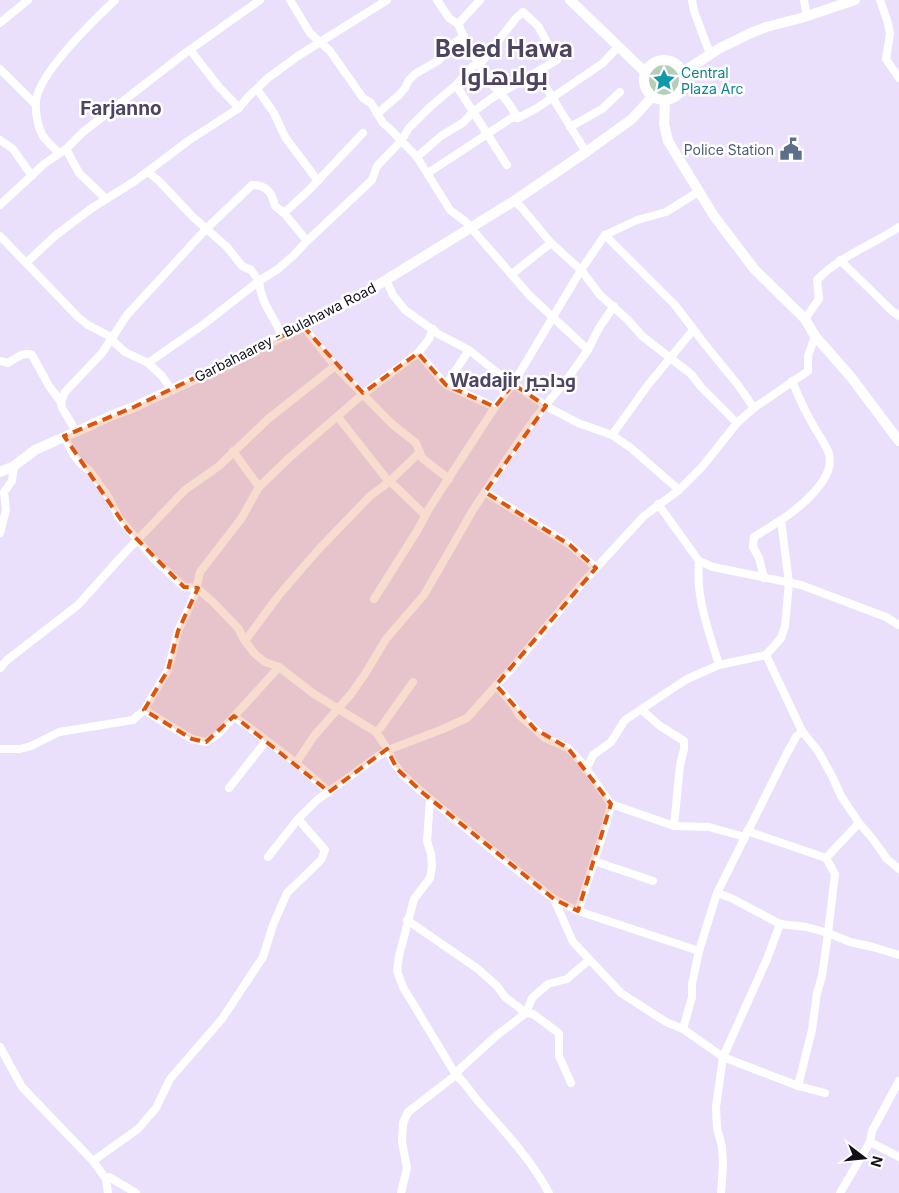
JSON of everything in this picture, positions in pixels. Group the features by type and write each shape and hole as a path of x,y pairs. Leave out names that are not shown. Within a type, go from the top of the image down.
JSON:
{"main road":[{"path":"570,0 645,72"},
{"path":"683,72 710,54 751,33 766,27 807,17 852,0"},
{"path":"666,60 677,64 683,72 684,83 682,90 672,99 665,101 652,97 644,85 645,72 654,63 666,60"},
{"name":"Garbahaarey - Bulahawa Road","path":"0,472 14,466 35,450 64,436 134,408 282,337 386,280 514,201 586,152 632,118 652,97"},
{"path":"665,101 664,124 668,141 698,192 734,244 755,270 805,319 815,336 851,377 899,441"}],"street":[{"path":"0,23 28,0"},
{"path":"106,199 79,173 62,151 43,136 36,104 38,93 56,62 91,23 115,0"},
{"path":"0,205 83,132 190,50 260,0"},
{"path":"290,0 303,23 319,43 330,51 363,98 371,103 382,123 417,157 450,210 466,222 469,228 486,244 529,295 588,350"},
{"path":"27,262 56,235 148,172 188,141 239,108 268,78 387,0"},
{"path":"437,0 449,18 458,24 468,46 490,82 518,118"},
{"path":"458,24 480,0"},
{"path":"692,0 694,11 710,54"},
{"path":"804,0 807,17"},
{"path":"880,0 890,34 886,59 899,78"},
{"path":"148,363 204,324 290,259 372,180 377,166 401,141 409,128 474,66 480,64 516,18 523,12 538,26 557,60 500,93 473,112 464,122 441,136 417,157"},
{"path":"377,114 405,88 415,74 439,60 448,48 464,36"},
{"path":"428,173 512,118 518,118 537,108 603,63 618,47"},
{"path":"190,50 219,87 239,108"},
{"path":"0,69 36,104"},
{"path":"540,71 544,84 586,152"},
{"path":"456,85 507,165"},
{"path":"256,89 274,113 285,137 318,181"},
{"path":"570,127 602,109 620,92"},
{"path":"284,213 318,181 363,133"},
{"path":"0,140 13,149 32,176"},
{"path":"148,172 160,181 193,217 227,247 235,259 251,270 260,281 260,289 265,306 282,337"},
{"path":"61,402 70,386 102,352 127,315 207,228 252,186 263,186 267,189 273,196 275,206 284,213 307,241"},
{"path":"374,598 494,407 513,384 581,270 605,235 637,220 666,212 698,192"},
{"path":"514,201 551,243 581,270 592,287 614,306 642,336 692,374 701,387 737,423"},
{"path":"805,319 819,299 817,280 827,269 899,227"},
{"path":"605,235 676,305 693,330 729,373 754,408"},
{"path":"0,236 78,317 88,325 111,337 114,343 125,352 148,363 162,376 171,389"},
{"path":"512,274 551,243"},
{"path":"840,260 899,316"},
{"path":"386,280 393,295 405,310 448,339 469,350 513,384 546,406 578,424 612,435 631,448 679,490"},
{"path":"296,763 318,732 340,708 366,674 386,639 424,595 508,457 588,350 599,328 614,306"},
{"path":"303,326 335,366 392,424 416,443 427,463 449,479"},
{"path":"0,749 20,749 31,746 60,732 132,720 144,710 168,670 178,631 192,602 200,572 241,519 259,487 289,458 363,394 418,353 429,339 433,329"},
{"path":"612,435 693,330"},
{"path":"268,857 298,819 317,800 388,750 467,718 596,568 644,516 679,490 702,467 737,423 754,408 808,371 808,356 815,336"},
{"path":"446,385 469,350"},
{"path":"0,362 8,363 28,353 32,355 49,386 61,402 62,408 76,431"},
{"path":"418,353 446,385 494,407"},
{"path":"0,668 11,657 78,605 137,539 181,494 215,469 250,434 335,366"},
{"path":"764,578 759,558 753,547 754,536 797,510 823,481 829,467 829,455 806,413 792,381"},
{"path":"338,417 389,482 396,486 425,515"},
{"path":"64,436 73,454 97,480 109,498 118,518 154,559 184,587 197,588 238,628 255,654 265,662 279,668 314,694 340,708 376,732 388,750 397,769 430,799 554,899 578,910 699,951"},
{"path":"233,451 259,487"},
{"path":"245,641 279,595 318,550 370,496 389,482 420,452"},
{"path":"0,533 6,510 4,492 12,481 14,466"},
{"path":"485,492 570,545 596,568"},
{"path":"658,504 699,561 713,567 801,584 886,617 899,625"},
{"path":"586,770 593,755 611,742 625,720 687,679 720,665 766,654 781,638 785,626 789,583 781,520"},
{"path":"699,561 697,577 700,598 720,665"},
{"path":"766,654 802,731 818,751 841,796 887,859 899,869"},
{"path":"144,710 192,739 206,742 218,734 279,668"},
{"path":"376,732 413,682"},
{"path":"496,685 514,706 519,715 545,738 568,748 610,804 674,826 709,827 746,834 826,858 835,874 828,932 812,1030 798,1086"},
{"path":"642,710 660,726 684,741 674,826"},
{"path":"234,716 296,763 329,792"},
{"path":"683,1029 692,997 692,984 699,951 717,893 796,737 802,731"},
{"path":"229,788 266,741"},
{"path":"430,799 427,841 432,854 432,866 430,878 414,899 407,920 399,956 398,972 402,987 456,1075 464,1081 474,1097 516,1146 549,1193"},
{"path":"578,910 609,813 610,804"},
{"path":"93,1162 138,1129 156,1108 170,1079 222,1019 263,957 273,925 287,892 321,860 325,850 298,819"},
{"path":"826,858 859,823"},
{"path":"594,861 653,881"},
{"path":"717,893 731,898 780,924 828,932 850,942 873,946 899,955"},
{"path":"554,899 573,942 621,993 666,1022 683,1029 724,1057 798,1086 825,1093"},
{"path":"407,920 478,969 497,986 505,997 526,1013 533,1014 556,1031 559,1034 558,1056 571,1083"},
{"path":"722,1192 722,1147 717,1128 716,1107 724,1057 767,959 780,924"},
{"path":"402,1193 407,1168 402,1142 403,1123 408,1112 456,1075 460,1068 496,1036 526,1013 532,998 548,984 567,979 589,960"},
{"path":"0,1048 22,1087 93,1162 106,1179 108,1193"},
{"path":"840,1193 870,1142 872,1131 899,1081"},
{"path":"870,1142 899,1157"},
{"path":"106,1179 110,1176 136,1193"}],"highlighted area":[{"path":"303,326 363,393 418,353 446,385 495,407 513,384 546,406 485,492 570,545 596,568 496,685 535,729 568,748 611,804 578,911 554,899 423,793 397,769 387,749 329,792 234,716 206,742 192,739 144,710 168,670 178,631 198,588 184,587 128,530 64,436 134,407"}],"green space":[{"path":"664,65 675,69 679,80 675,91 664,95 653,91 649,80 653,69"}],"place":[{"name":"Central Plaza Arc","path":"664,80"},
{"name":"Police Station","path":"791,149"}],"district":[{"name":"Beled Hawa بولاهاوا","path":"504,62"},
{"name":"Farjanno","path":"121,108"},
{"name":"Wadajir وداجير","path":"513,380"}]}
